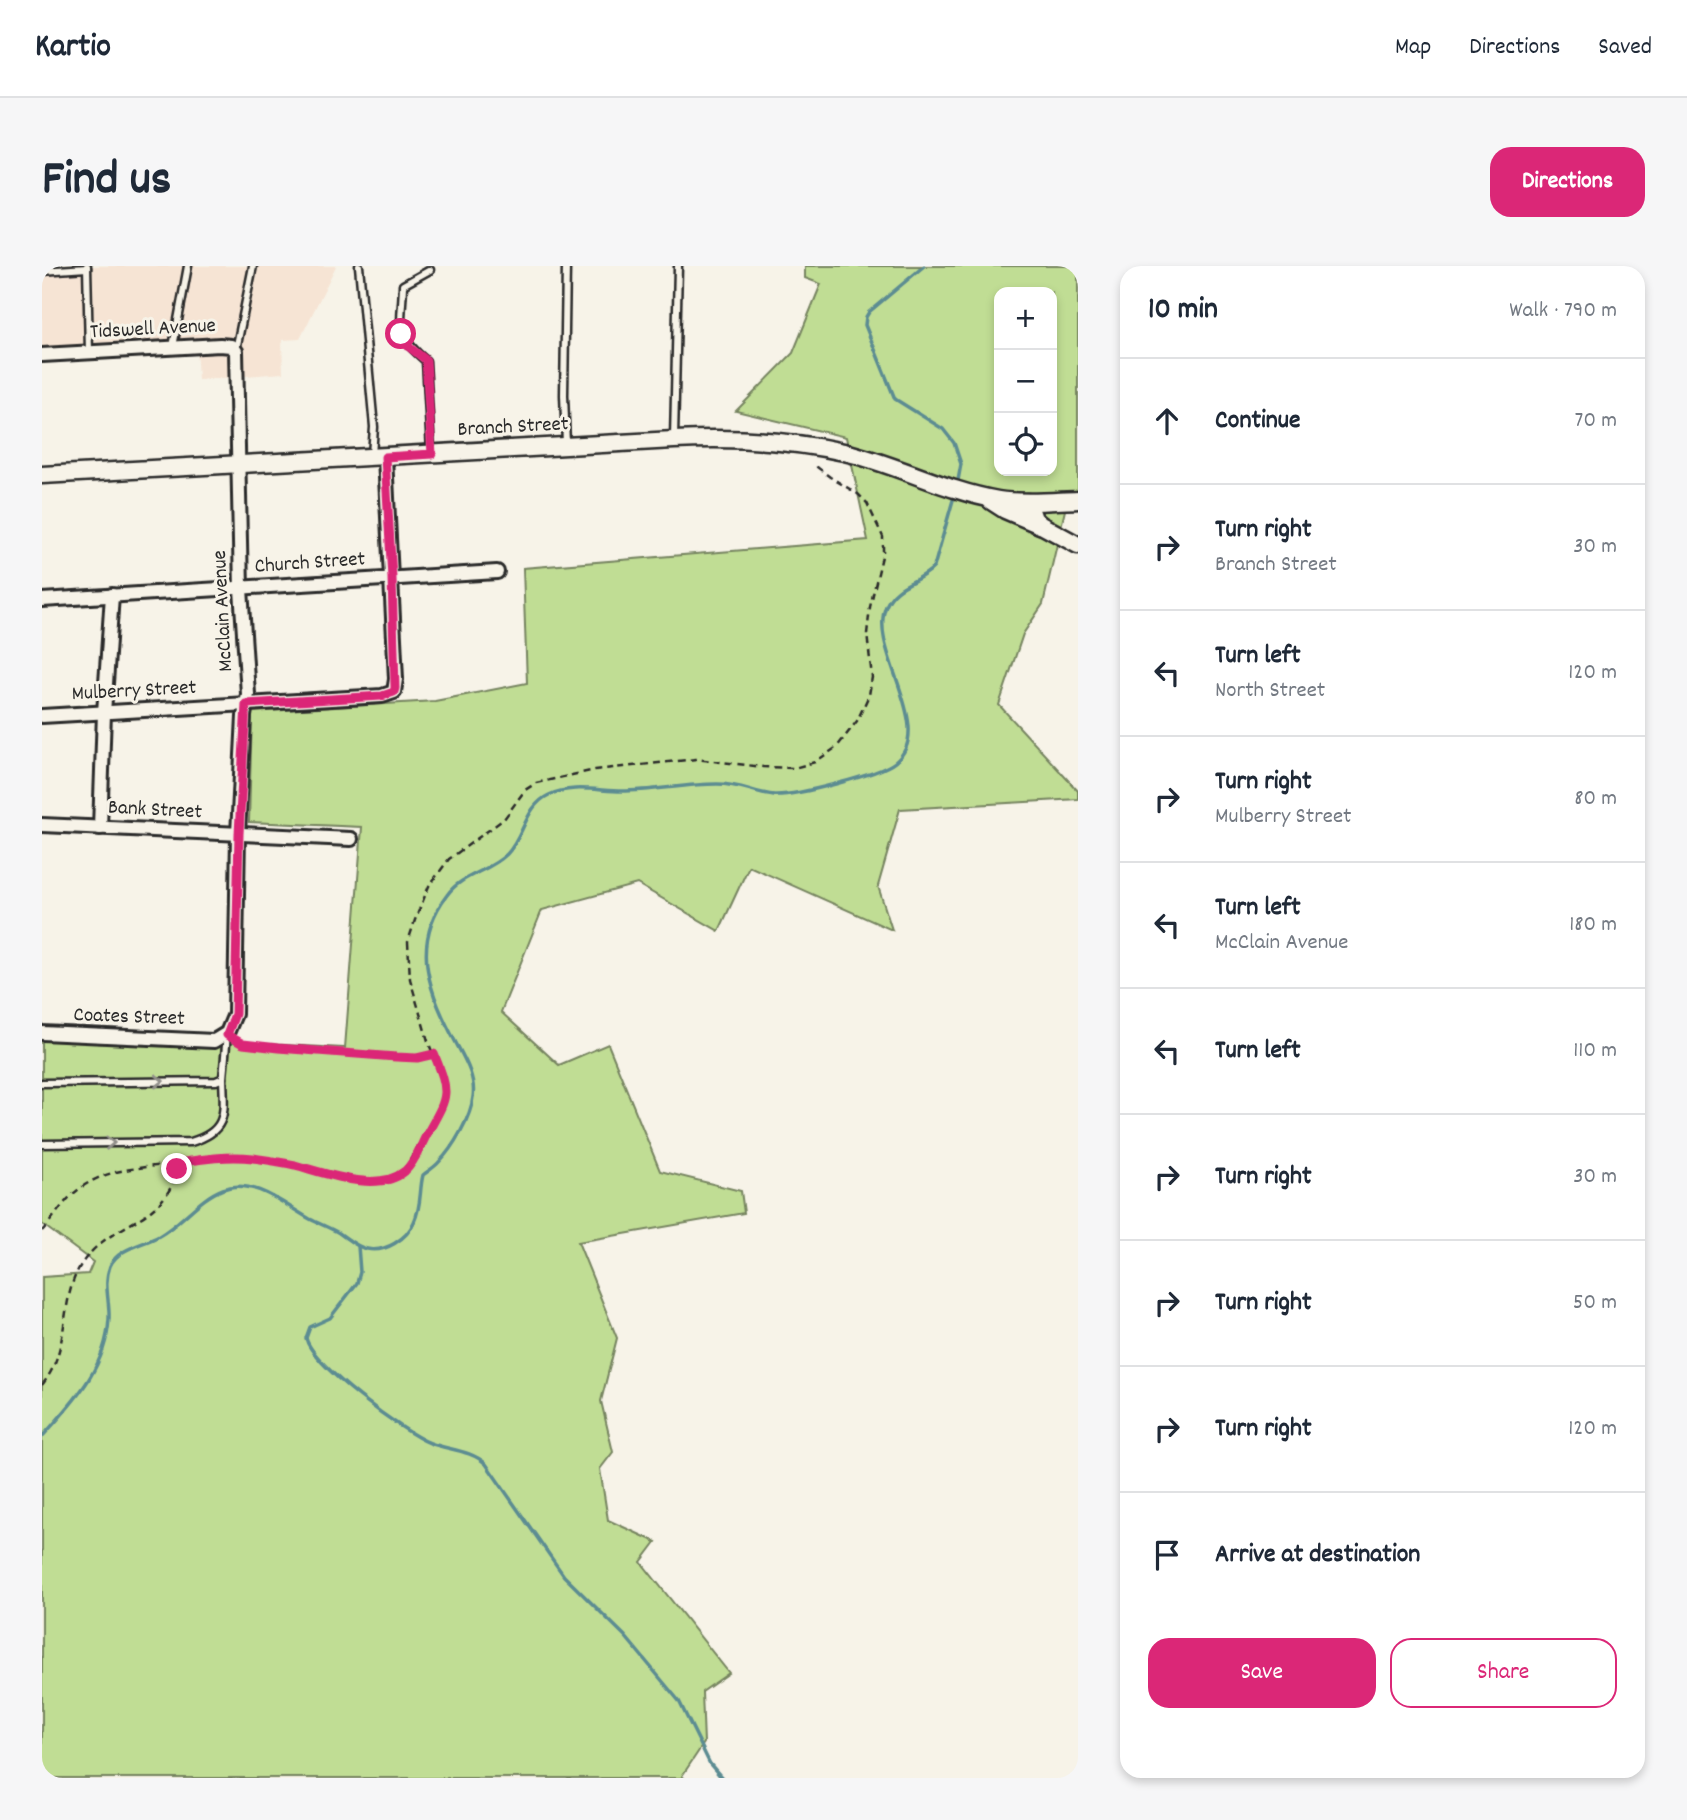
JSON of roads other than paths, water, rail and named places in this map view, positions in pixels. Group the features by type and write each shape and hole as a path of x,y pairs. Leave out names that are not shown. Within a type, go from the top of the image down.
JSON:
{"street":[{"name":"Tidswell Avenue","path":"42,355 232,346 236,351 240,464"},
{"name":"Branch Street","path":"42,475 674,440 765,440 815,447 870,460 977,495"},
{"path":"378,457 392,578"},
{"name":"McClain Avenue","path":"227,1034 235,1014 239,834 248,694 241,589 240,464"},
{"path":"977,495 1028,502 1078,500"},
{"path":"977,495 1078,545"},
{"path":"1028,502 1034,519 1041,525"},
{"name":"Church Street","path":"42,600 497,572"},
{"name":"Mulberry Street","path":"42,716 382,696 394,692 396,679 392,578"},
{"path":"100,828 112,595"},
{"name":"Bank Street","path":"42,825 351,839"},
{"name":"Coates Street","path":"42,1033 215,1041 227,1034"}],"lane":[{"path":"173,347 188,266"},
{"path":"236,351 253,266"},
{"path":"359,266 378,457"},
{"path":"566,266 566,446"},
{"path":"674,440 678,266"},
{"path":"42,271 52,268 87,267 89,352"},
{"path":"430,270 403,285 401,334 409,347 426,360 432,454"},
{"path":"42,1144 191,1142 206,1138 218,1128 224,1117 223,1078 227,1034"},
{"path":"42,1083 223,1078"}],"waterway":[{"path":"924,266 869,312 865,325 895,399 943,429 954,443 961,464 957,486"},
{"path":"42,1437 86,1384 102,1354 109,1319 107,1279 114,1260 125,1251 167,1231 214,1193 234,1186 257,1190 367,1249 388,1247 401,1239 411,1228 417,1215 423,1175 437,1164 455,1141 469,1114 474,1090 469,1069 432,988 426,951 429,932 435,914 447,895 460,882 507,854 541,800 558,792 576,789 634,791 717,784 733,785 767,794 785,794 855,778 895,762 906,747 909,729 906,709 885,644 883,624 886,606 896,592 934,567 955,493"},
{"path":"358,1246 360,1272 357,1283 330,1318 310,1327 306,1338 312,1350 360,1397 400,1426 430,1443 466,1453 486,1464 564,1576 625,1636 679,1701 710,1764 722,1778"}]}
